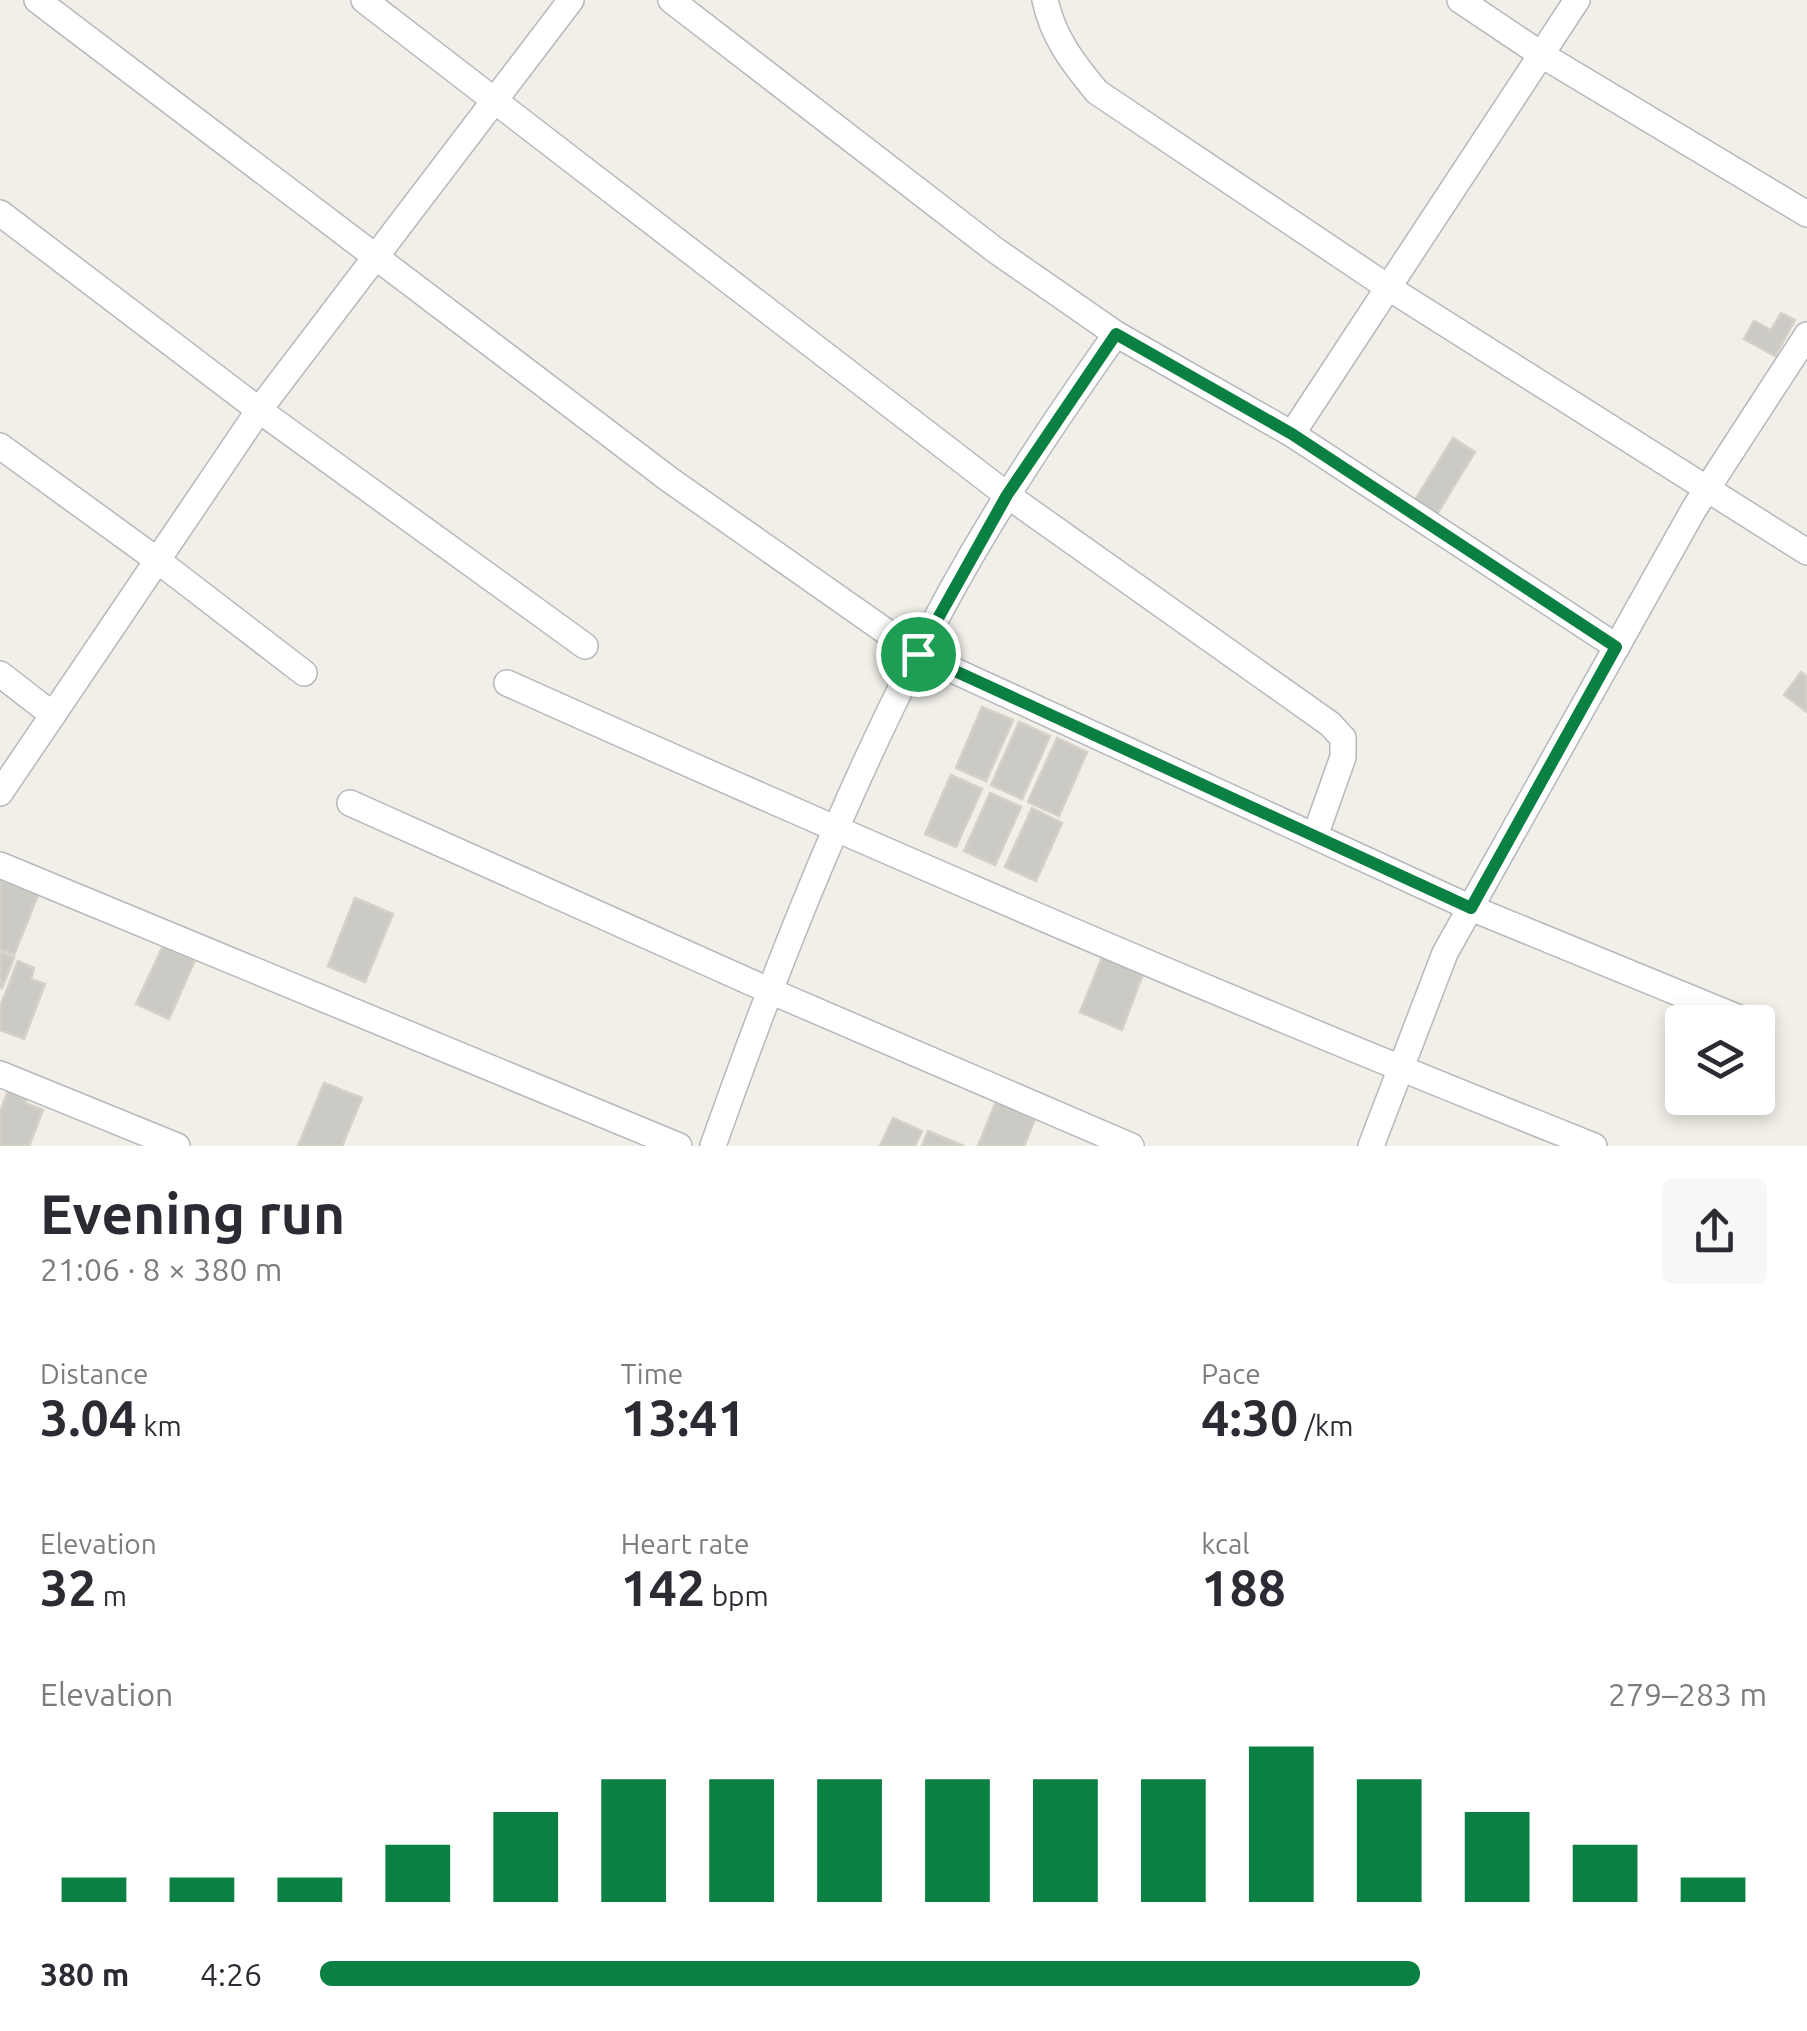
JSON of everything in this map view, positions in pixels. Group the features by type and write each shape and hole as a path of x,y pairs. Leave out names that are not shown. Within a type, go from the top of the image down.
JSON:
{"street":[{"path":"37,0 670,480 918,654 1471,908 1707,1005"},
{"path":"364,0 1007,495 1330,724 1343,738 1343,757 1315,836"},
{"path":"0,793 259,410 572,0"},
{"path":"671,0 995,250 1116,334 1292,434 1616,647"},
{"path":"1045,0 1050,23 1070,60 1097,92 1389,288 1807,552"},
{"path":"1460,0 1542,55 1807,214"},
{"path":"1292,434 1577,0"},
{"path":"0,212 259,410 585,646"},
{"path":"713,1146 768,990 834,830 918,654 1007,495 1116,334"},
{"path":"1371,1146 1446,953 1706,490 1807,336"},
{"path":"0,446 304,674"},
{"path":"0,674 52,715"},
{"path":"508,682 834,830 1400,1069 1594,1146"},
{"path":"350,803 768,990 1132,1146"},
{"path":"0,864 678,1146"},
{"path":"0,1074 177,1146"}],"building":[{"path":"1781,313 1795,320 1775,356 1744,339 1754,321 1771,330"},
{"path":"1453,438 1475,452 1437,514 1415,500"},
{"path":"1801,672 1807,677 1807,712 1784,695"},
{"path":"982,707 1013,720 986,781 956,768"},
{"path":"1019,722 1050,736 1022,799 991,785"},
{"path":"1057,738 1087,752 1059,816 1028,802"},
{"path":"951,775 982,789 956,847 925,834"},
{"path":"990,793 1021,807 995,865 964,851"},
{"path":"1032,808 1062,823 1036,881 1005,867"},
{"path":"0,880 38,895 14,955 0,949"},
{"path":"355,898 393,914 365,982 328,966"},
{"path":"163,946 195,960 169,1019 136,1004"},
{"path":"1105,950 1146,966 1122,1030 1080,1012"},
{"path":"0,952 14,958 2,988 0,987"},
{"path":"18,961 34,968 31,979 45,984 24,1039 0,1030 0,1007"},
{"path":"324,1083 362,1098 342,1146 298,1146"},
{"path":"10,1085 30,1092 25,1103 43,1110 29,1146 0,1146 0,1112"},
{"path":"999,1094 1020,1102 1016,1111 1035,1119 1024,1146 978,1146"},
{"path":"893,1118 922,1131 915,1146 880,1146"},
{"path":"928,1131 964,1146 922,1146"}],"route":[{"path":"1116,334 1292,434 1616,647 1471,908 918,654 1007,495 1116,334"}]}
